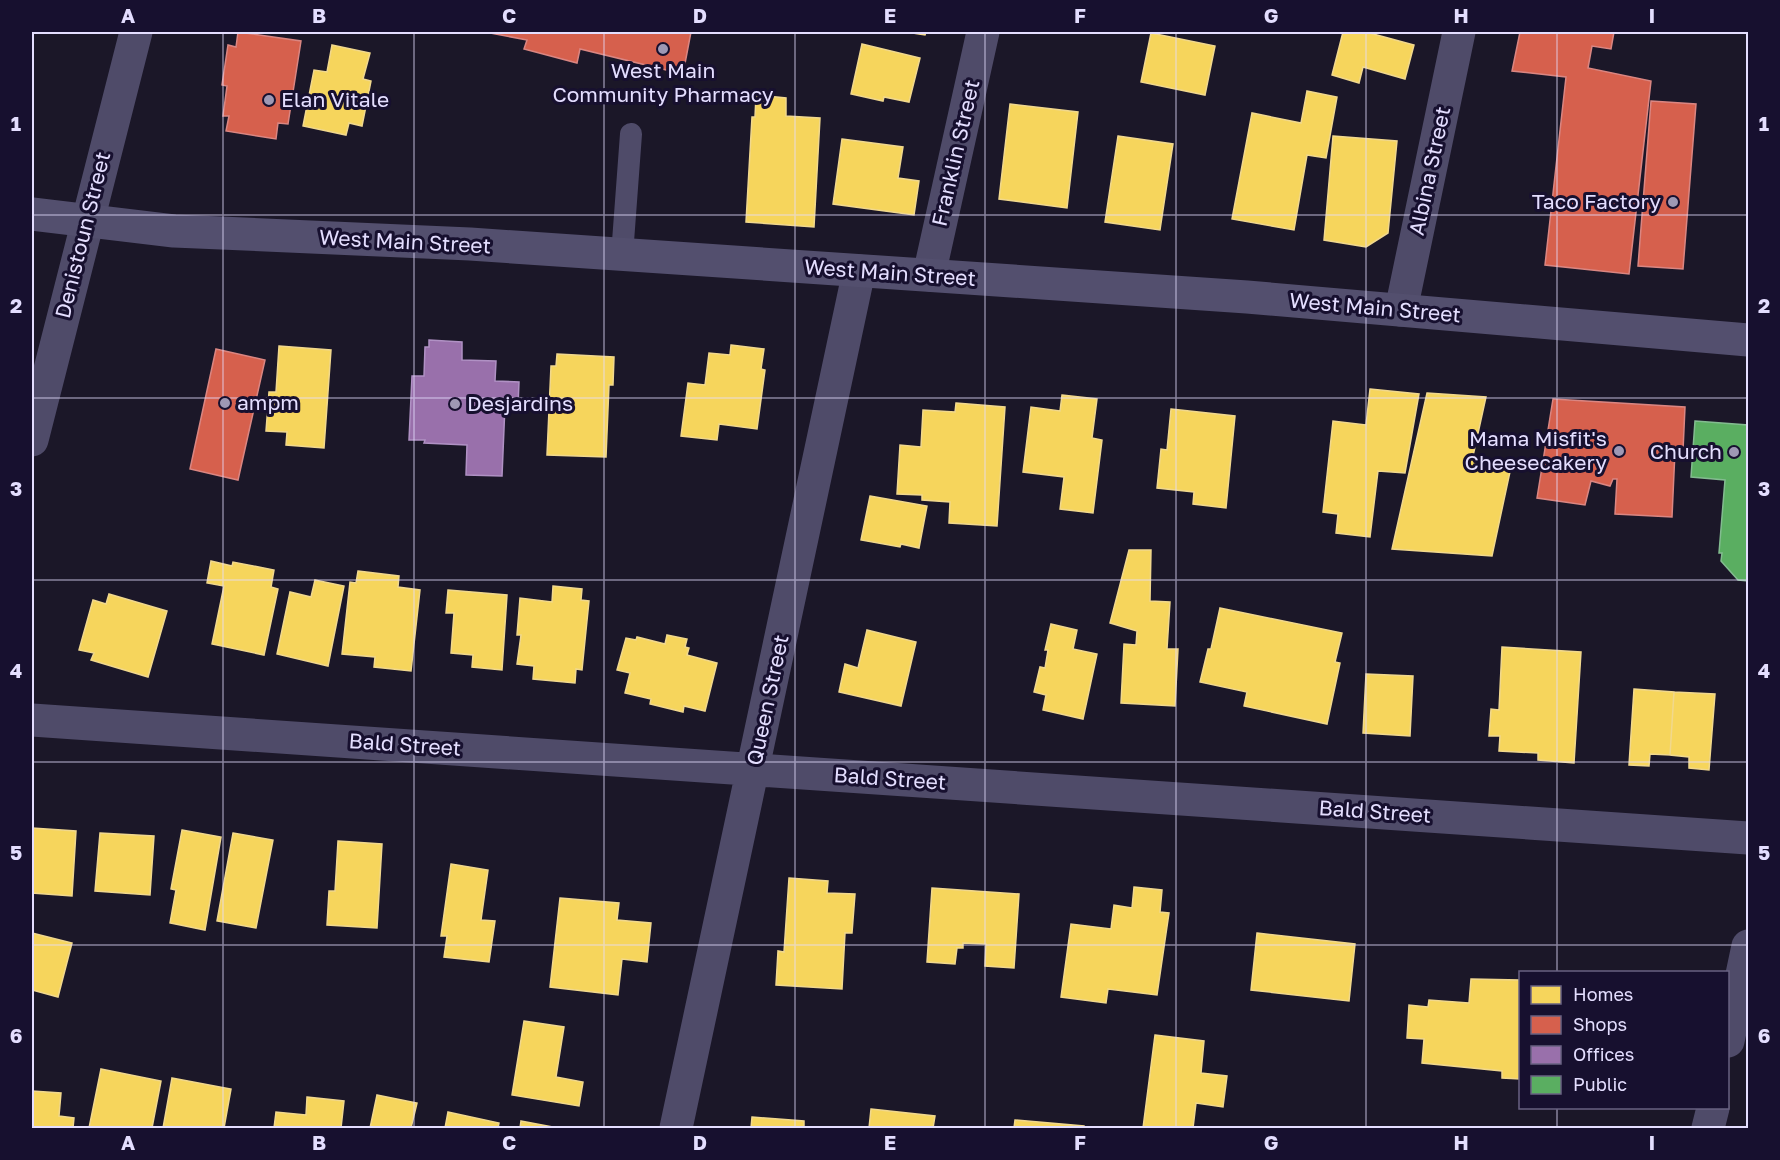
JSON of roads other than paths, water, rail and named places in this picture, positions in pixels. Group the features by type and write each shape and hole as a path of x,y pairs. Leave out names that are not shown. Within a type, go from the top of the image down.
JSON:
{"main road":[{"name":"West Main Street","path":"32,214 174,231 470,244 1247,297 1749,340"}],"street":[{"name":"Denistoun Street","path":"32,440 136,32"},
{"name":"Franklin Street","path":"929,275 983,32"},
{"name":"Albina Street","path":"1401,310 1459,32"},
{"name":"Queen Street","path":"676,1128 859,271"},
{"name":"Bald Street","path":"32,720 1749,838"},
{"path":"1729,1036 1749,946"},
{"path":"1708,1128 1713,1109"}],"lane":[{"path":"622,255 631,134"}],"place":[{"name":"West Main Community Pharmacy","path":"663,49"},
{"name":"Elan Vitale","path":"269,100"},
{"name":"Taco Factory","path":"1673,202"},
{"name":"ampm","path":"225,403"},
{"name":"Desjardins","path":"455,404"},
{"name":"Mama Misfit's Cheesecakery","path":"1619,451"},
{"name":"Church","path":"1734,452"}]}
